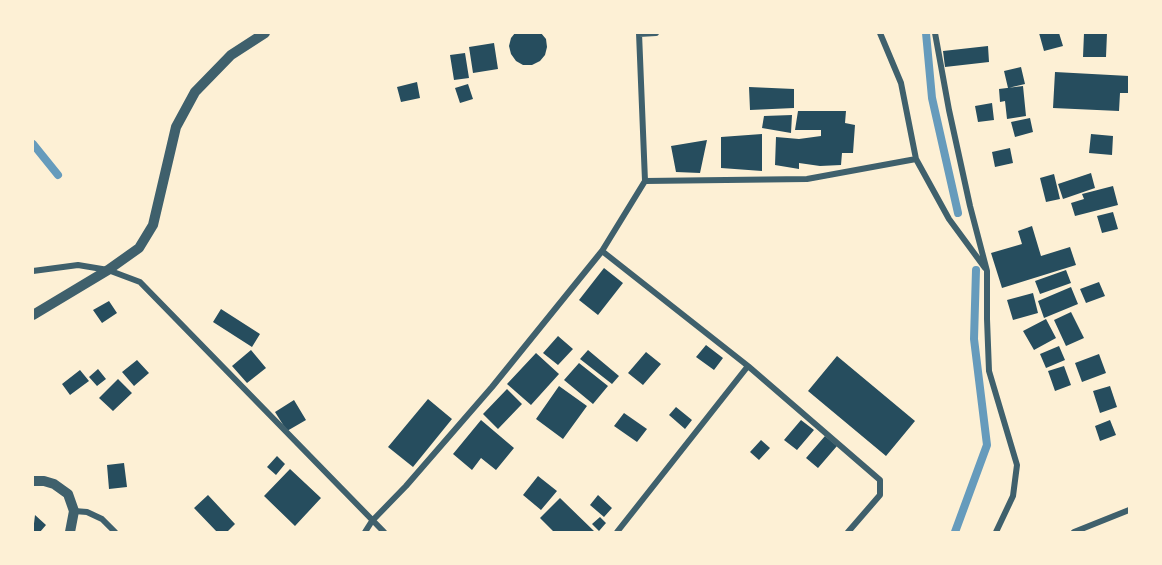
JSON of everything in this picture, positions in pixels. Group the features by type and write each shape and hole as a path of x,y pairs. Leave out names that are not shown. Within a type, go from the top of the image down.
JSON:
{"street":[{"path":"33,315 140,248 153,225 176,127 195,92 231,56 265,33"},
{"path":"365,532 372,521 492,387 603,250 645,181 639,34 656,33"},
{"path":"880,33 901,83 916,159 949,219 987,271"},
{"path":"935,33 965,185 987,271 989,371 1017,465 1013,496 996,532"},
{"path":"645,181 807,179 916,159"},
{"path":"603,250 748,366 880,480 880,495 848,532"},
{"path":"33,271 78,265 108,270 140,282 384,532"},
{"path":"617,532 748,366"},
{"path":"33,481 54,484 68,494 74,511 70,532"},
{"path":"1074,532 1129,510"},
{"path":"74,511 87,512 102,519 115,532"}],"building":[{"path":"515,33 541,33 546,39 547,47 540,61 532,65 523,65 516,61 509,46"},
{"path":"1039,33 1059,33 1063,46 1044,51"},
{"path":"1084,33 1107,33 1106,57 1083,57"},
{"path":"494,43 498,69 473,73 469,47"},
{"path":"988,46 989,62 945,67 943,51"},
{"path":"465,53 469,78 454,80 450,55"},
{"path":"1021,67 1025,84 1008,88 1004,71"},
{"path":"1055,72 1129,76 1128,93 1120,93 1119,111 1053,108"},
{"path":"417,82 420,98 401,102 397,87"},
{"path":"468,84 473,99 460,103 455,88"},
{"path":"1023,86 1026,116 1007,119 1005,101 1000,102 999,89"},
{"path":"749,87 794,89 794,108 750,110"},
{"path":"992,103 994,120 978,122 975,106"},
{"path":"798,111 846,111 845,123 855,125 853,153 842,153 841,165 820,166 799,163 799,169 775,165 776,137 799,139 821,136 821,130 795,130"},
{"path":"792,115 791,133 762,128 764,116"},
{"path":"1030,118 1033,132 1015,137 1011,122"},
{"path":"762,134 762,171 721,168 721,137"},
{"path":"1091,134 1113,136 1112,155 1089,153"},
{"path":"707,140 700,173 676,172 671,146"},
{"path":"1010,148 1013,163 995,167 992,152"},
{"path":"1091,173 1095,188 1063,199 1058,184"},
{"path":"1054,174 1060,199 1046,202 1040,178"},
{"path":"1113,186 1118,205 1075,216 1071,203 1084,199 1082,194"},
{"path":"1113,212 1118,229 1102,233 1097,216"},
{"path":"1032,226 1041,256 1070,247 1076,265 1002,288 991,253 1022,244 1018,231"},
{"path":"604,268 623,283 598,315 579,300"},
{"path":"1066,270 1071,283 1040,294 1035,281"},
{"path":"1099,282 1105,296 1086,303 1080,289"},
{"path":"1071,287 1078,304 1044,318 1038,301"},
{"path":"1033,293 1038,313 1013,320 1007,300"},
{"path":"109,301 117,313 102,323 93,310"},
{"path":"221,309 260,334 252,347 213,322"},
{"path":"1071,312 1084,338 1066,346 1054,320"},
{"path":"1046,319 1056,338 1034,350 1023,331"},
{"path":"558,336 573,349 558,365 543,353"},
{"path":"706,345 723,358 714,370 696,357"},
{"path":"1059,346 1065,360 1046,368 1040,354"},
{"path":"251,350 266,368 247,383 232,366"},
{"path":"588,350 619,376 612,384 580,359"},
{"path":"646,352 661,364 643,385 628,373"},
{"path":"536,353 559,374 531,405 507,384"},
{"path":"1099,354 1106,373 1082,382 1075,363"},
{"path":"837,356 915,421 886,456 808,391"},
{"path":"137,360 149,373 134,386 122,372"},
{"path":"579,363 608,386 593,404 564,380"},
{"path":"1064,366 1071,385 1055,391 1048,371"},
{"path":"98,369 106,379 97,386 89,377"},
{"path":"80,370 89,381 70,395 62,384"},
{"path":"118,379 132,393 113,411 99,398"},
{"path":"559,386 587,406 563,439 536,419"},
{"path":"1110,386 1117,407 1100,413 1093,391"},
{"path":"507,389 522,404 498,429 483,414"},
{"path":"428,399 452,419 413,467 388,447"},
{"path":"294,400 306,420 287,431 275,412"},
{"path":"676,407 692,420 685,429 669,415"},
{"path":"624,413 647,429 637,442 614,426"},
{"path":"481,420 514,448 496,470 481,458 472,470 453,454"},
{"path":"801,420 814,430 797,450 784,440"},
{"path":"1110,420 1116,435 1100,441 1095,426"},
{"path":"825,436 837,446 818,468 806,458"},
{"path":"761,440 770,448 759,460 750,452"},
{"path":"277,456 285,464 276,475 267,467"},
{"path":"124,463 127,487 109,489 107,465"},
{"path":"290,469 321,498 295,526 264,496"},
{"path":"538,476 557,491 541,510 523,495"},
{"path":"208,495 235,524 227,532 217,532 194,508"},
{"path":"598,495 612,508 604,517 590,505"},
{"path":"560,498 595,532 554,532 540,518"},
{"path":"35,515 46,525 40,532 33,532"},
{"path":"600,517 606,523 599,531 592,524"}],"waterway":[{"path":"926,33 932,98 958,213"},
{"path":"33,144 58,175"},
{"path":"955,532 987,445 974,339 976,270"}]}
